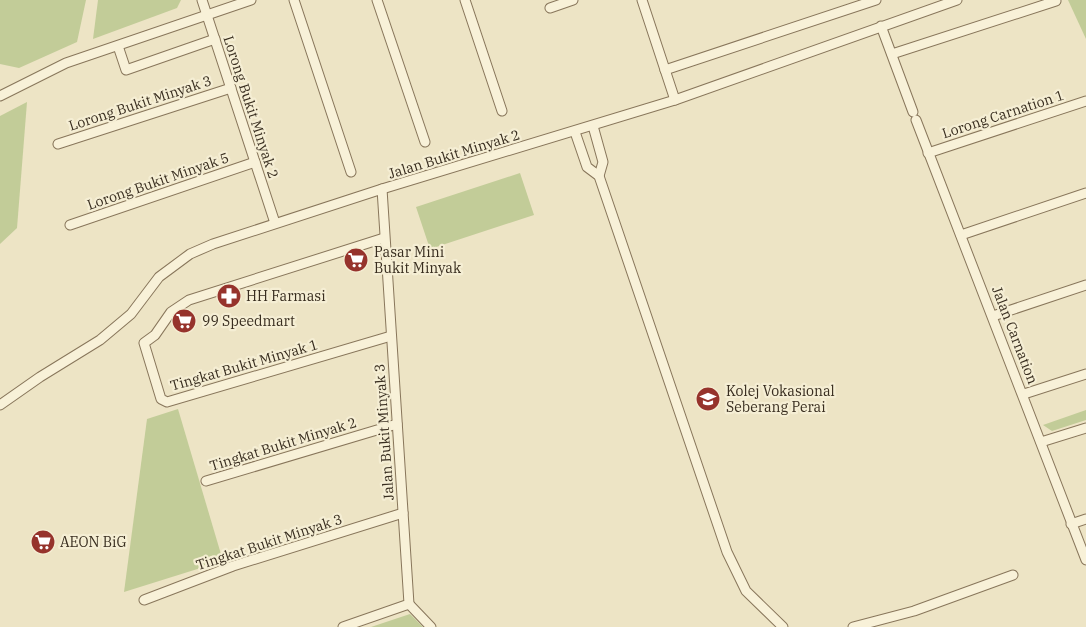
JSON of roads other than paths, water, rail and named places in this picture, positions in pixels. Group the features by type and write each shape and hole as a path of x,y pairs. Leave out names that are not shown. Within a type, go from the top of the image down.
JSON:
{"street":[{"name":"Lorong Bukit Minyak 2","path":"202,0 275,223"},
{"path":"0,96 66,63 252,0"},
{"path":"294,0 351,172"},
{"path":"377,0 425,142"},
{"path":"465,0 502,111"},
{"path":"550,8 573,0"},
{"path":"642,0 675,100"},
{"path":"665,70 876,0"},
{"name":"Jalan Bukit Minyak 2","path":"0,405 40,376 100,340 131,314 159,277 190,254 213,244 382,189 575,132 675,100 958,0"},
{"path":"892,54 1056,1"},
{"name":"Jalan Carnation","path":"881,26 928,153 1024,394 1086,560"},
{"path":"118,46 126,70 214,39"},
{"name":"Lorong Bukit Minyak 3","path":"58,144 231,88"},
{"name":"Lorong Carnation 1","path":"928,153 1086,101"},
{"path":"593,126 604,162 599,176"},
{"path":"575,132 586,167 599,176 727,552 746,591 783,627"},
{"name":"Lorong Bukit Minyak 5","path":"70,225 255,162"},
{"name":"Jalan Bukit Minyak 3","path":"382,189 409,604"},
{"path":"961,235 1086,193"},
{"name":"Tingkat Bukit Minyak 1","path":"384,238 189,300 170,312 155,335 144,343 160,400 167,402 391,336"},
{"path":"993,316 1086,285"},
{"path":"1024,394 1086,374"},
{"name":"Tingkat Bukit Minyak 2","path":"206,482 397,424"},
{"path":"1041,442 1086,428"},
{"name":"Tingkat Bukit Minyak 3","path":"144,600 233,566 403,513"},
{"path":"1072,524 1086,519"},
{"path":"853,627 914,611 1013,575"},
{"path":"343,627 409,604 431,627"}],"place":[{"name":"Pasar Mini Bukit Minyak","path":"356,260"},
{"name":"HH Farmasi","path":"229,296"},
{"name":"99 Speedmart","path":"184,321"},
{"name":"Kolej Vokasional Seberang Perai","path":"708,399"},
{"name":"AEON BiG","path":"43,542"}]}
